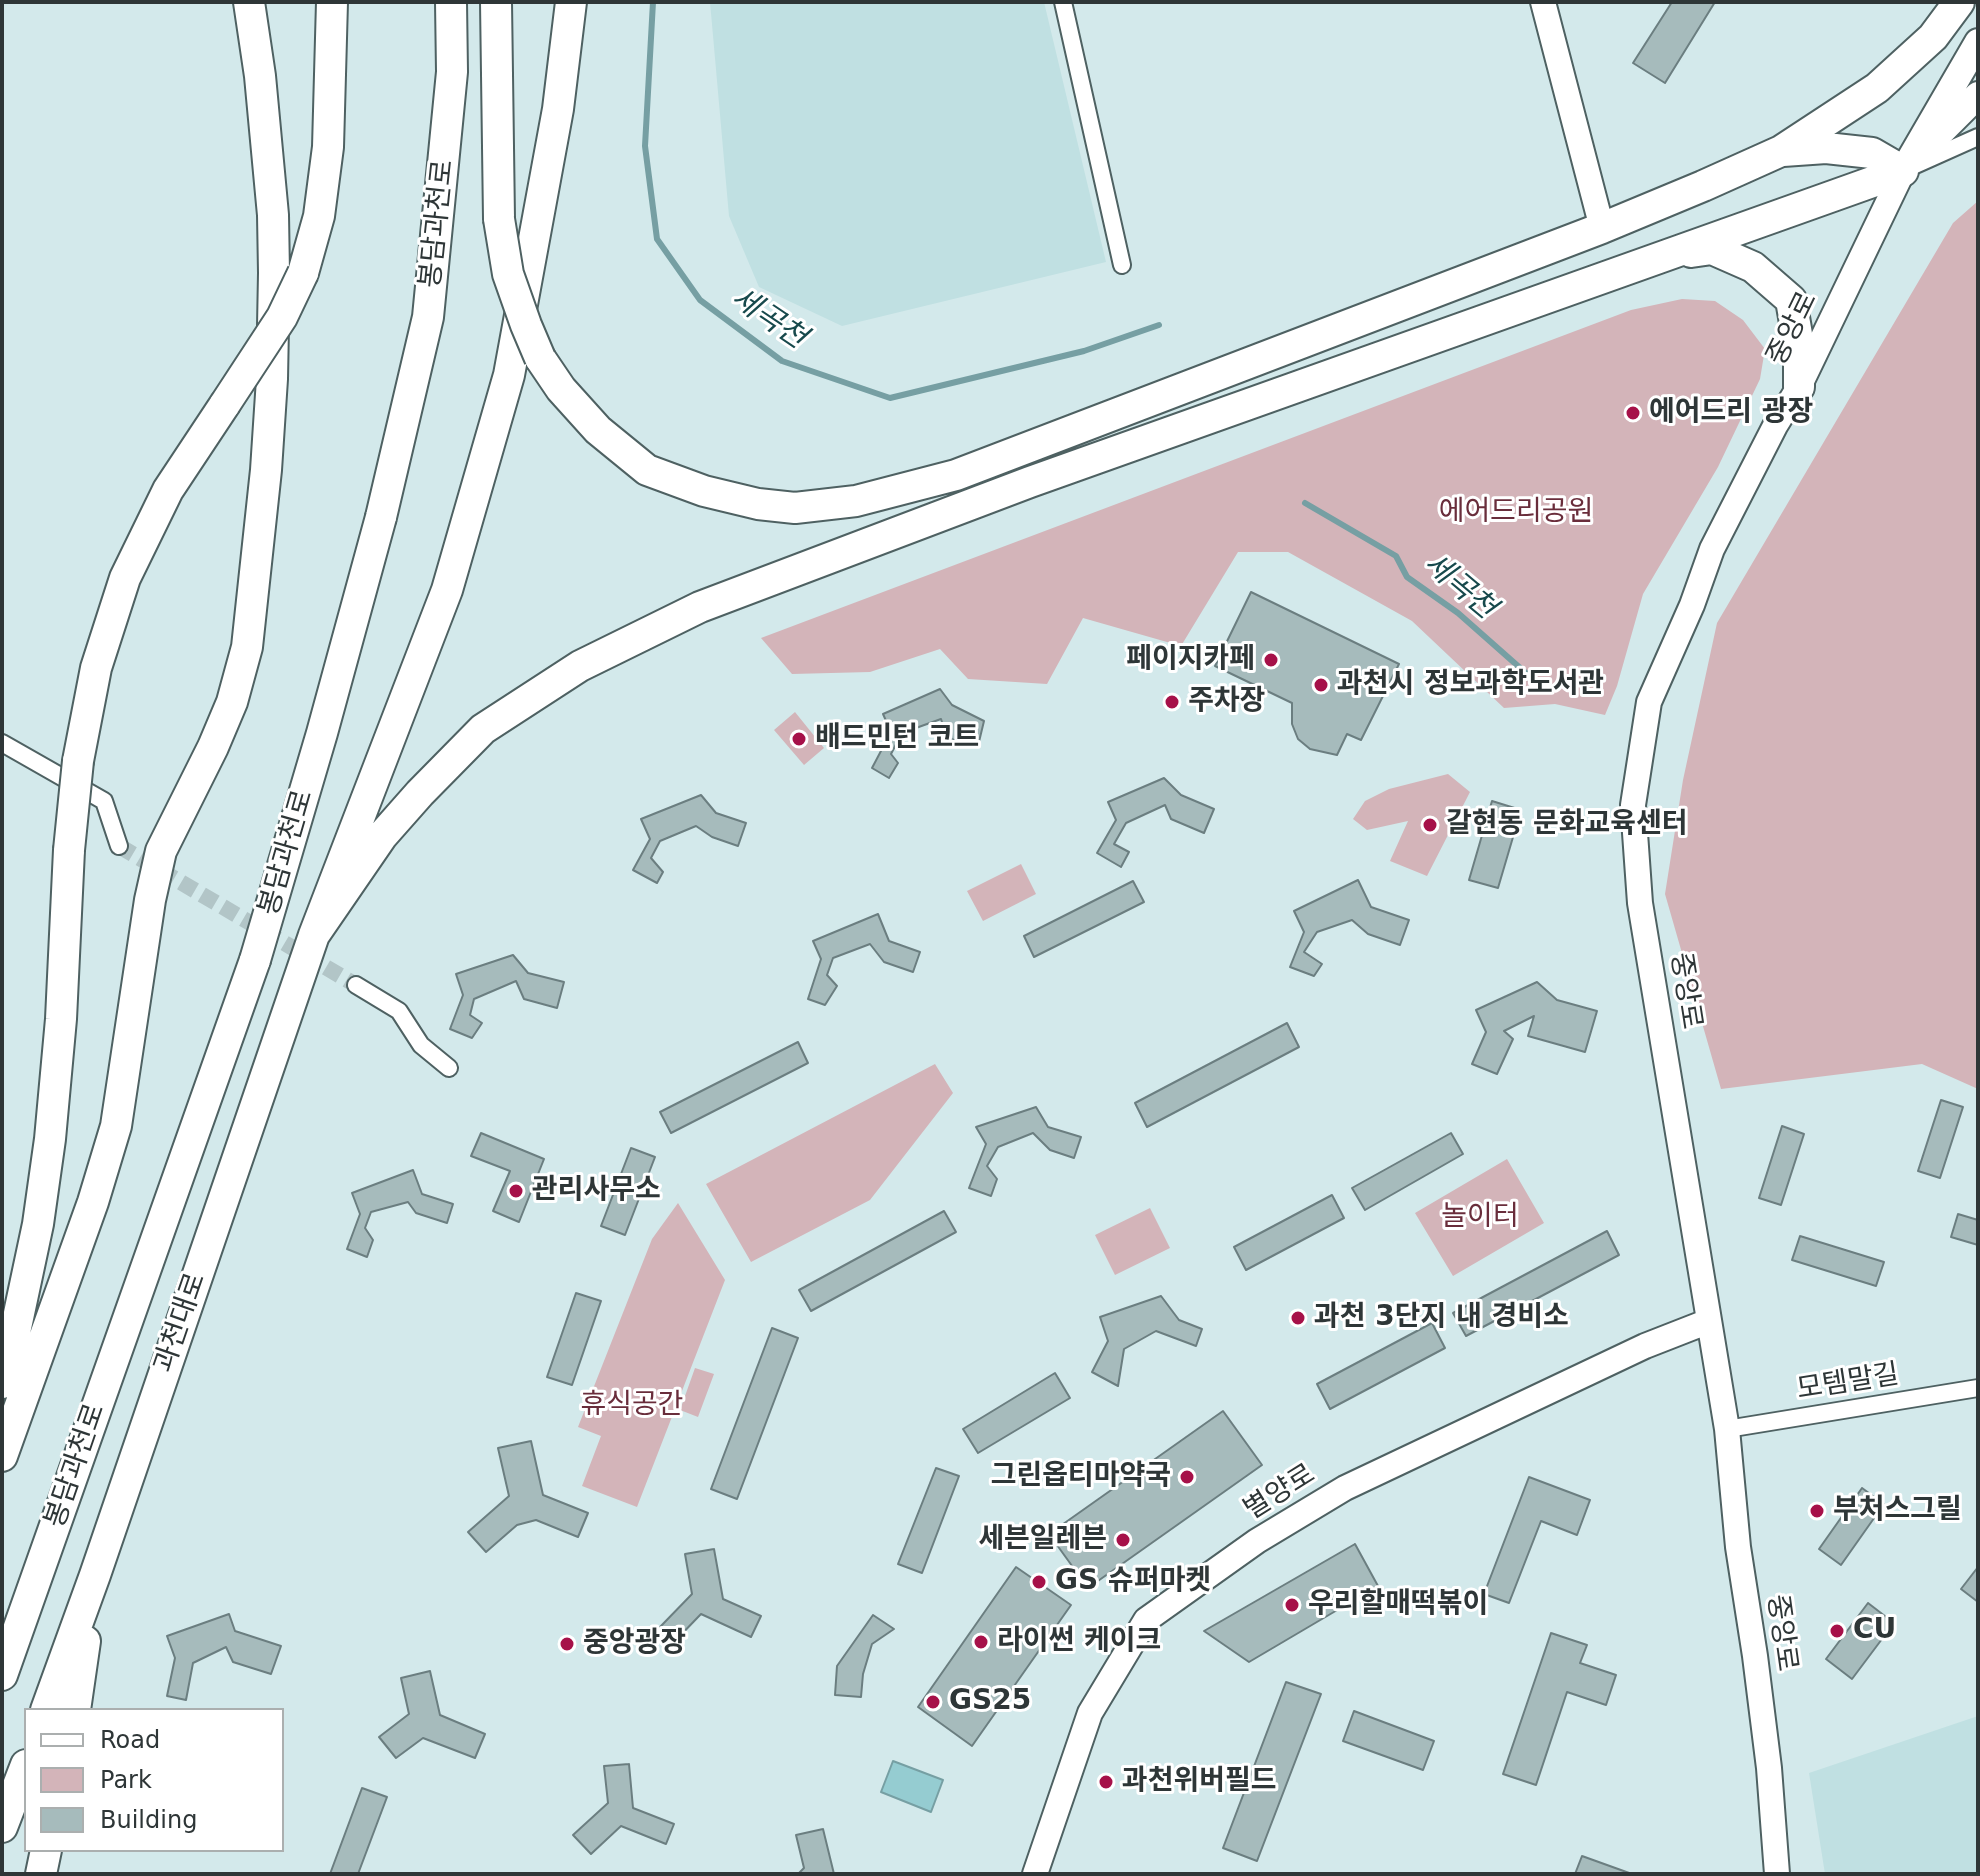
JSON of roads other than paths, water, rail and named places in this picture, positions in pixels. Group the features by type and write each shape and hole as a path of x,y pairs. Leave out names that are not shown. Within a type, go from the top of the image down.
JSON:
{"highway":[{"path":"2,1456 93,1202 116,1126 150,900 161,851 232,702 247,647 266,470 274,273 273,215 249,2"},
{"path":"2,1383 38,1224 50,1139 61,1019 69,850 78,761 96,668 125,578 168,490 282,317 303,273 319,216 328,147 332,2"},
{"name":"봉담과천로","path":"2,1675 255,960 381,517 428,317 452,72 451,2"},
{"path":"496,2 499,219 508,274 540,358 561,389 598,430 647,470 704,491 758,504 795,508 856,501 956,475 1602,228 1703,186 1781,151 1877,88 1933,37 1959,2"},
{"path":"314,935 447,590 504,391 558,109 571,2"},
{"path":"1781,151 1826,148 1872,153 1903,171"},
{"path":"314,935 382,836 483,729 580,666 700,607 973,504 1903,171"},
{"path":"1673,254 1712,249 1753,267 1791,300 1799,346 1799,387"},
{"name":"과천대로","path":"47,1708 314,935"},
{"path":"75,1708 95,1575"},
{"path":"2,1827 24,1770"},
{"path":"41,1874 46,1852"}],"main road":[{"path":"1903,171 1978,42"},
{"path":"1903,171 1978,95"}],"street":[{"path":"1063,2 1122,265"},
{"path":"1543,2 1602,228"},
{"path":"1903,171 1978,137"},
{"name":"중앙로","path":"1777,1874 1769,1768 1738,1547 1727,1429 1640,903 1633,805 1649,702 1692,605 1712,549 1775,426 1799,387 1903,171"},
{"path":"2,743 104,801 119,846"},
{"path":"356,985 399,1011 421,1045 449,1068"},
{"name":"별양로","path":"1035,1874 1090,1713 1146,1620 1257,1541 1345,1488 1645,1346 1709,1321"},
{"name":"모템말길","path":"1727,1429 1978,1388"}],"water":[{"path":"893,1761 943,1780 931,1812 881,1792"}],"waterway":[{"name":"세곡천","path":"653,2 645,146 657,239 700,300 782,361 890,398 1084,351 1159,325"},
{"name":"세곡천","path":"1305,503 1396,556 1407,577 1458,613 1527,674 1537,691"}],"tunnel":[{"path":"119,846 356,985"}],"place":[{"name":"에어드리 광장","path":"1633,413"},
{"name":"페이지카페","path":"1271,660"},
{"name":"과천시 정보과학도서관","path":"1321,685"},
{"name":"주차장","path":"1172,702"},
{"name":"배드민턴 코트","path":"799,739"},
{"name":"갈현동 문화교육센터","path":"1430,825"},
{"name":"관리사무소","path":"516,1191"},
{"name":"과천 3단지 내 경비소","path":"1298,1318"},
{"name":"그린옵티마약국","path":"1187,1477"},
{"name":"부처스그릴","path":"1817,1511"},
{"name":"세븐일레븐","path":"1123,1540"},
{"name":"GS 슈퍼마켓","path":"1039,1582"},
{"name":"우리할매떡볶이","path":"1292,1605"},
{"name":"CU","path":"1837,1631"},
{"name":"라이썬 케이크","path":"981,1642"},
{"name":"중앙광장","path":"567,1644"},
{"name":"GS25","path":"933,1702"},
{"name":"과천위버필드","path":"1106,1782"}],"park label":[{"name":"에어드리공원","path":"1516,513"},
{"name":"놀이터","path":"1480,1218"},
{"name":"휴식공간","path":"632,1406"}]}
